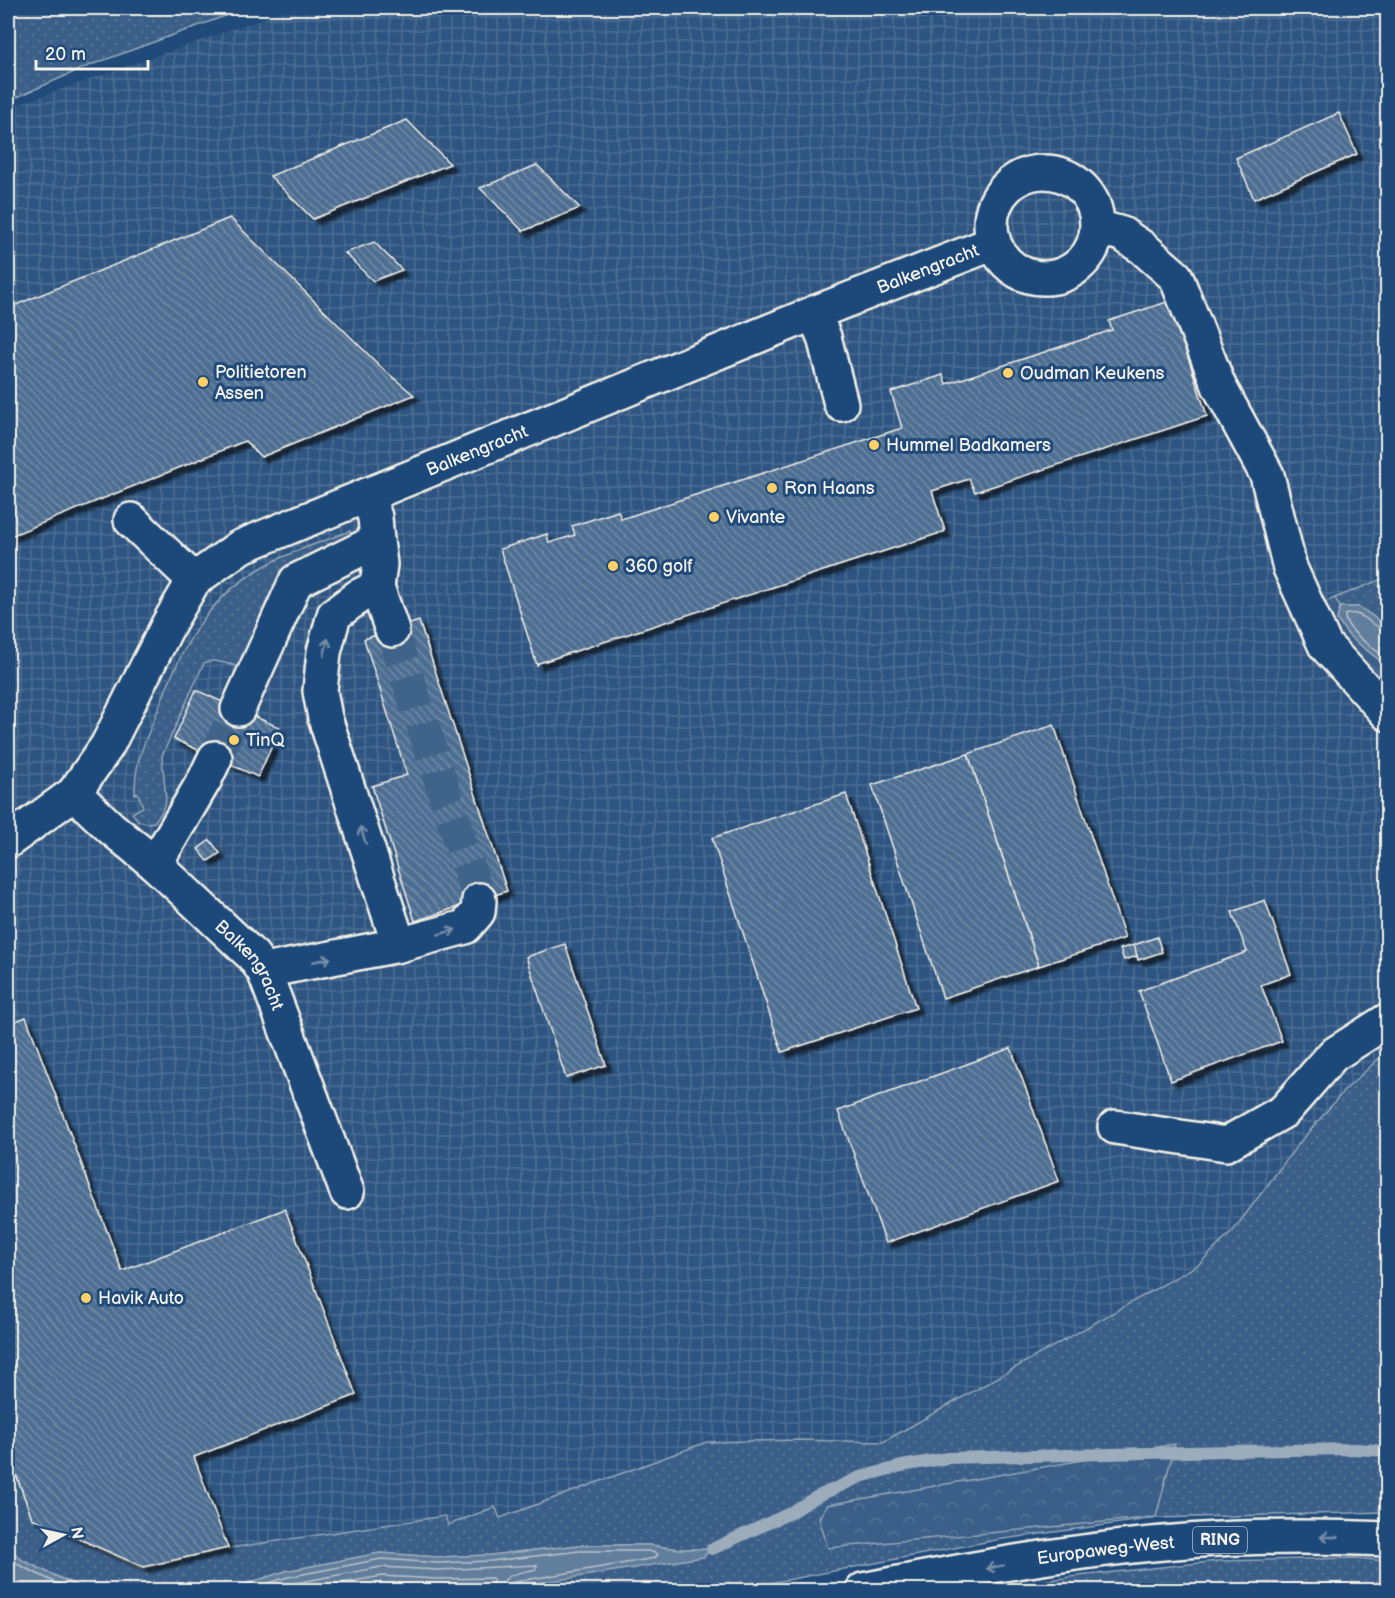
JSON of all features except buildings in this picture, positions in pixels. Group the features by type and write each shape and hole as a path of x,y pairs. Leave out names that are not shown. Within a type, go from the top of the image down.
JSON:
{"street":[{"name":"Balkengracht","path":"1047,171 1067,176 1084,189 1094,206 1097,227 1093,247 1080,264 1062,275 1042,278 1021,273 1004,261 994,243 990,226 993,208 1001,193 1014,181 1030,173 1047,171"},
{"path":"1097,227 1122,234 1143,248 1176,277 1219,386 1267,475 1290,568 1325,645 1388,714"},
{"name":"Balkengracht","path":"9,838 74,793 107,746 169,623 194,580 240,547 814,313 994,243"},
{"path":"814,313 824,337 842,404"},
{"path":"368,495 375,517 380,564 377,587 392,630"},
{"path":"131,520 194,580"},
{"path":"238,709 296,581 377,541"},
{"path":"377,587 359,596 334,615 324,652 320,691 326,718 399,945"},
{"path":"155,864 215,758"},
{"name":"Balkengracht","path":"74,793 111,828 155,864 253,956 267,979 347,1192"},
{"path":"267,979 465,927 478,912 479,900"},
{"path":"1115,1127 1226,1144 1284,1111 1333,1055 1388,1020"},
{"name":"Europaweg-West","path":"863,1590 1053,1556 1176,1542 1271,1537 1388,1539"}],"shaded area":[{"path":"293,8 1387,8 1387,1113 964,1465 541,1590 8,1590 8,108"}],"green space":[{"path":"8,8 247,8 88,66 8,101"},
{"path":"350,531 352,534 350,540 244,662 237,666 217,661 204,663 162,756 166,801 154,822 139,821 132,813 143,807 138,793 135,794 139,760 167,686 196,629 223,597 258,570 291,554"},
{"path":"1387,577 1387,626 1359,607 1340,607 1335,598"},
{"path":"1335,598 1340,607 1337,620 1350,637 1387,666 1387,697 1355,663 1318,605"},
{"path":"1387,1051 1387,1512 1156,1518 996,1540 734,1590 502,1590 711,1550 648,1545 580,1545 491,1555 438,1557 380,1553 286,1571 227,1590 85,1590 22,1560 8,1547 8,1455 32,1518 142,1569 230,1548 445,1516 448,1525 495,1507 500,1518 707,1442 799,1440 883,1442 1198,1265 1233,1231 1296,1147 1343,1092"},
{"path":"1175,1444 1156,1517 828,1548 819,1518 827,1505"},
{"path":"1354,1558 1387,1561 1387,1585 1301,1583 1183,1590 985,1590 1077,1576 1218,1561"}],"water":[{"path":"1340,607 1359,607 1387,626 1387,666 1350,637 1337,620"},
{"path":"580,1545 648,1545 679,1549 712,1549 703,1557 502,1590 227,1590 286,1571 380,1553 438,1557 491,1555"},
{"path":"8,1547 22,1560 85,1590 8,1590"}],"waterway":[{"path":"712,1549 860,1477 902,1466 948,1458 1353,1449 1388,1451"}],"tunnel":[{"path":"392,630 479,900"},
{"path":"215,758 238,709"}],"place":[{"name":"Oudman Keukens","path":"1008,373"},
{"name":"Politietoren Assen","path":"203,382"},
{"name":"Hummel Badkamers","path":"874,445"},
{"name":"Ron Haans","path":"772,488"},
{"name":"Vivante","path":"714,517"},
{"name":"360 golf","path":"613,566"},
{"name":"TinQ","path":"234,740"},
{"name":"Havik Auto","path":"86,1298"}]}
